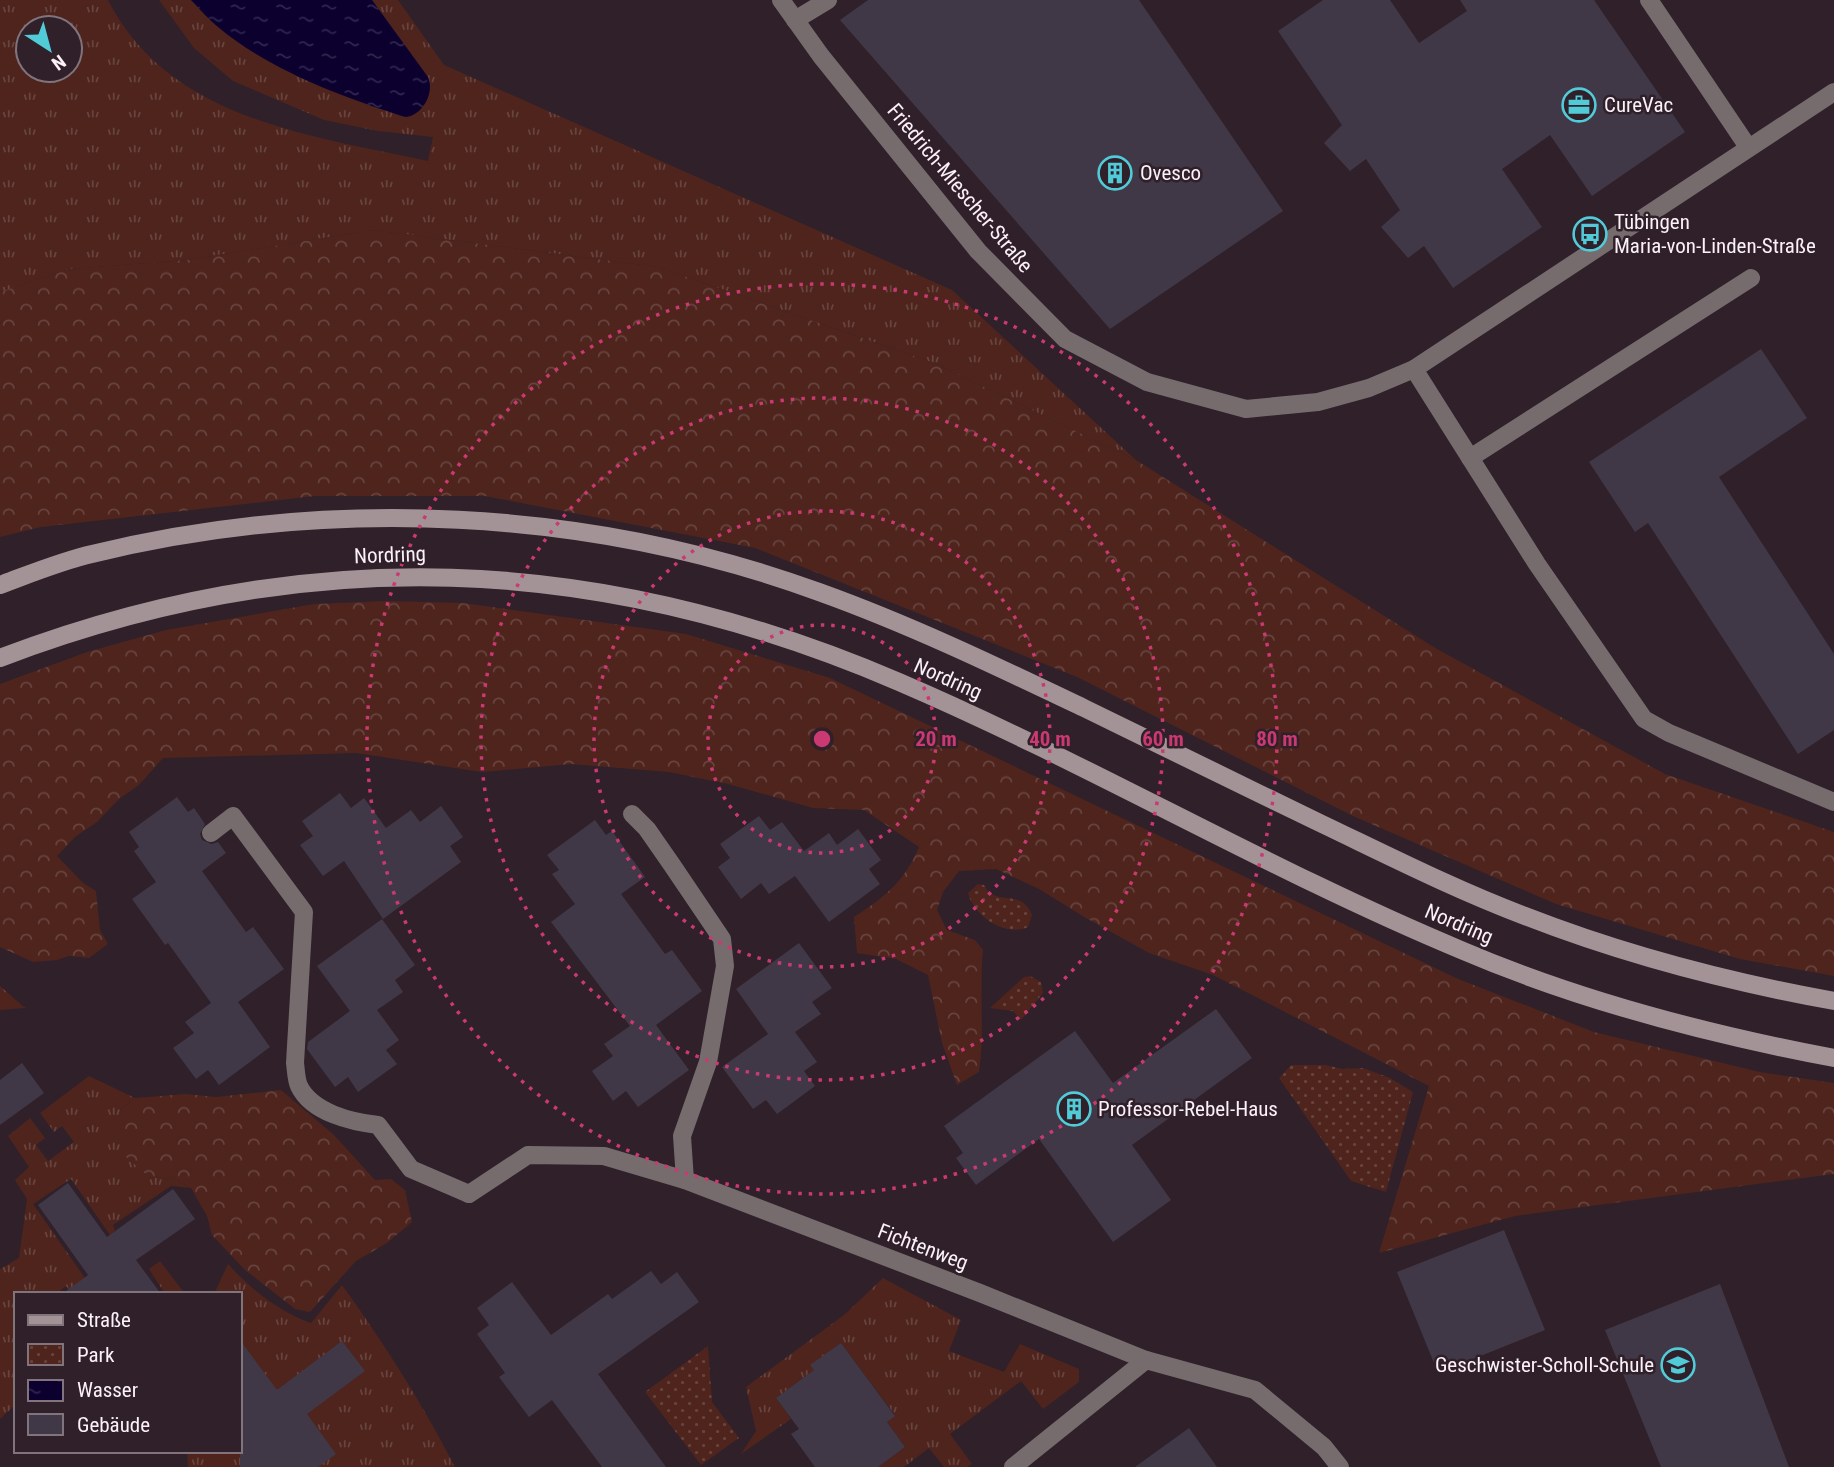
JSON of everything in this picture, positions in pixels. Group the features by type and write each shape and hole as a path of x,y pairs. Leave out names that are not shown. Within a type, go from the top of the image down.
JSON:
{"street":[{"name":"Friedrich-Miescher-Straße","path":"781,0 821,56 978,251 1065,339 1147,382 1246,410 1318,402 1376,385 1415,369 1834,92"},
{"path":"795,20 828,0"},
{"path":"1649,0 1748,147"},
{"path":"1470,458 1751,278"},
{"path":"1415,369 1537,564 1644,719 1669,733 1834,802"},
{"name":"Nordring","path":"0,585 88,554 184,535 318,521 383,519 488,522 587,533 689,552 817,591 943,641 1431,877 1526,917 1670,964 1834,1001"},
{"name":"Nordring","path":"0,658 78,629 162,606 313,581 451,576 544,583 632,597 712,616 785,639 895,680 1003,729 1305,881 1464,952 1600,1002 1767,1045 1834,1058"},
{"path":"632,814 647,829 673,865 722,940 725,966 708,1062 682,1136 685,1180"},
{"name":"Fichtenweg","path":"211,833 233,816 304,912 295,1063 299,1086 314,1103 349,1121 378,1125 411,1169 469,1194 528,1155 604,1156 685,1180 1146,1360 1255,1390 1324,1447 1340,1467"},
{"path":"1013,1467 1146,1360"}],"green space":[{"path":"0,0 108,0 134,40 167,72 205,97 247,116 291,130 428,161 433,137 378,131 324,120 233,81 194,48 159,0 398,0 444,65 952,290 1136,460 934,363 658,267 372,230 187,260 69,269 0,292"},
{"path":"372,230 658,267 934,363 1136,460 1437,649 1665,774 1834,832 1834,976 1740,959 1556,904 1353,816 1077,677 755,548 485,496 315,496 41,527 0,537 0,292 69,269 187,260"},
{"path":"387,601 463,603 686,634 830,678 1456,978 1594,1032 1760,1072 1834,1083 1834,1174 1515,1216 1379,1253 1429,1086 1213,975 1149,953 1039,889 996,869 959,871 943,892 937,910 947,930 975,940 983,950 979,1072 957,1085 942,1043 928,975 896,959 857,953 854,917 893,887 907,870 919,847 864,810 813,808 728,784 669,772 571,764 482,772 356,753 163,758 139,785 119,799 97,822 75,837 57,856 83,883 96,891 100,930 108,944 89,958 69,956 33,962 0,947 0,684 87,652 166,630 314,604"},
{"path":"978,884 984,885 989,892 997,896 1024,903 1032,915 1028,927 1019,930 1000,927 983,916 968,893"},
{"path":"1030,976 1041,982 1043,993 1021,1020 1013,1011 990,1008 1024,977"},
{"path":"0,986 25,1008 0,1010"},
{"path":"1291,1065 1363,1068 1390,1078 1413,1092 1386,1192 1351,1181 1279,1078"},
{"path":"89,1076 135,1098 120,1110 149,1177 175,1179 191,1188 171,1186 113,1225 115,1231 110,1235 71,1179 33,1204 92,1288 79,1292 71,1292 66,1286 58,1292 14,1292 14,1406 0,1419 0,1269 19,1258 27,1199 15,1180 29,1167 8,1136 30,1118 45,1138 36,1145 48,1161 74,1142 62,1126 54,1132 40,1113"},
{"path":"281,1090 334,1135 375,1180 391,1179 405,1190 412,1222 387,1243 356,1261 310,1312 295,1309 245,1270 212,1235 207,1216 191,1188 175,1179 149,1177 124,1155 120,1110 135,1098 186,1094 216,1097"},
{"path":"160,1261 183,1292 164,1292 149,1269"},
{"path":"228,1264 266,1299 311,1323 342,1285 402,1374 455,1467 188,1467 187,1453 242,1453 242,1292 215,1292"},
{"path":"883,1278 961,1320 949,1351 1004,1372 1020,1344 1079,1369 1079,1382 1043,1409 1021,1381 950,1434 972,1464 967,1467 944,1467 929,1448 904,1467 878,1467 905,1447 887,1422 895,1415 841,1343 811,1365 814,1370 776,1398 791,1419 741,1454 756,1431 746,1387 844,1315"},
{"path":"708,1346 712,1402 739,1438 701,1465 645,1392"}],"water":[{"path":"191,0 372,0 428,77 430,90 426,103 417,113 405,117 307,81 238,42 214,24"}],"building":[{"name":"Ovesco","path":"868,0 1139,0 1283,211 1110,329 840,20"},
{"path":"1323,0 1390,0 1419,43 1467,11 1460,0 1594,0 1685,132 1592,196 1550,135 1502,169 1542,227 1453,288 1424,246 1408,258 1381,227 1400,210 1366,159 1350,171 1324,143 1342,125 1278,31"},
{"path":"1761,349 1807,418 1719,477 1834,654 1834,730 1798,754 1648,523 1635,532 1589,462"},
{"path":"340,793 351,808 364,798 386,828 411,810 420,822 441,806 463,837 450,846 461,862 383,919 344,861 323,876 300,845 313,836 302,821"},
{"path":"177,797 188,812 194,808 205,824 200,834 202,840 212,844 218,842 226,853 202,871 246,932 253,927 284,969 238,1002 270,1047 219,1085 208,1070 196,1079 173,1048 194,1033 185,1022 211,1003 132,899 156,882 134,851 139,847 129,832"},
{"path":"759,816 770,830 782,822 804,851 829,833 837,845 858,829 881,860 869,869 880,884 829,922 795,876 769,894 761,883 741,899 718,867 730,858 720,844"},
{"path":"595,820 606,835 612,831 645,877 621,894 665,954 672,950 702,991 656,1025 689,1070 638,1107 626,1091 613,1101 592,1071 613,1056 604,1044 630,1026 551,922 575,904 552,874 559,870 547,855"},
{"path":"382,919 415,965 395,980 403,992 377,1010 399,1040 386,1050 397,1064 358,1092 348,1077 335,1087 307,1049 308,1042 350,1011 317,966"},
{"path":"799,943 832,988 812,1002 821,1014 795,1032 817,1062 804,1071 815,1086 777,1114 766,1100 753,1109 722,1067 768,1034 736,989"},
{"name":"Professor-Rebel-Haus","path":"1216,1009 1252,1058 1132,1145 1171,1200 1113,1242 1039,1139 976,1185 956,1158 963,1153 944,1126 1075,1031 1113,1083"},
{"path":"22,1063 44,1093 0,1125 0,1080"},
{"path":"68,1183 107,1237 173,1189 195,1219 136,1260 160,1292 65,1292 88,1275 38,1205"},
{"path":"1504,1230 1545,1330 1438,1373 1397,1272"},
{"path":"651,1271 661,1284 677,1272 699,1302 598,1374 666,1467 602,1467 552,1400 529,1417 499,1377 505,1373 477,1334 489,1325 477,1308 512,1282 551,1335 608,1294 612,1299"},
{"path":"1720,1284 1789,1467 1661,1467 1605,1330"},
{"path":"342,1341 365,1371 307,1414 336,1454 318,1467 240,1467 242,1343 277,1390"},
{"path":"841,1343 895,1416 887,1422 905,1447 878,1467 815,1467 791,1434 799,1429 776,1398 814,1370 810,1365"},
{"path":"1189,1428 1217,1467 1135,1467"}],"place":[{"name":"CureVac","path":"1579,105"},
{"name":"Ovesco","path":"1115,173"},
{"name":"Tübingen Maria-von-Linden-Straße","path":"1590,234"},
{"name":"Professor-Rebel-Haus","path":"1074,1109"},
{"name":"Geschwister-Scholl-Schule","path":"1678,1365"}]}
